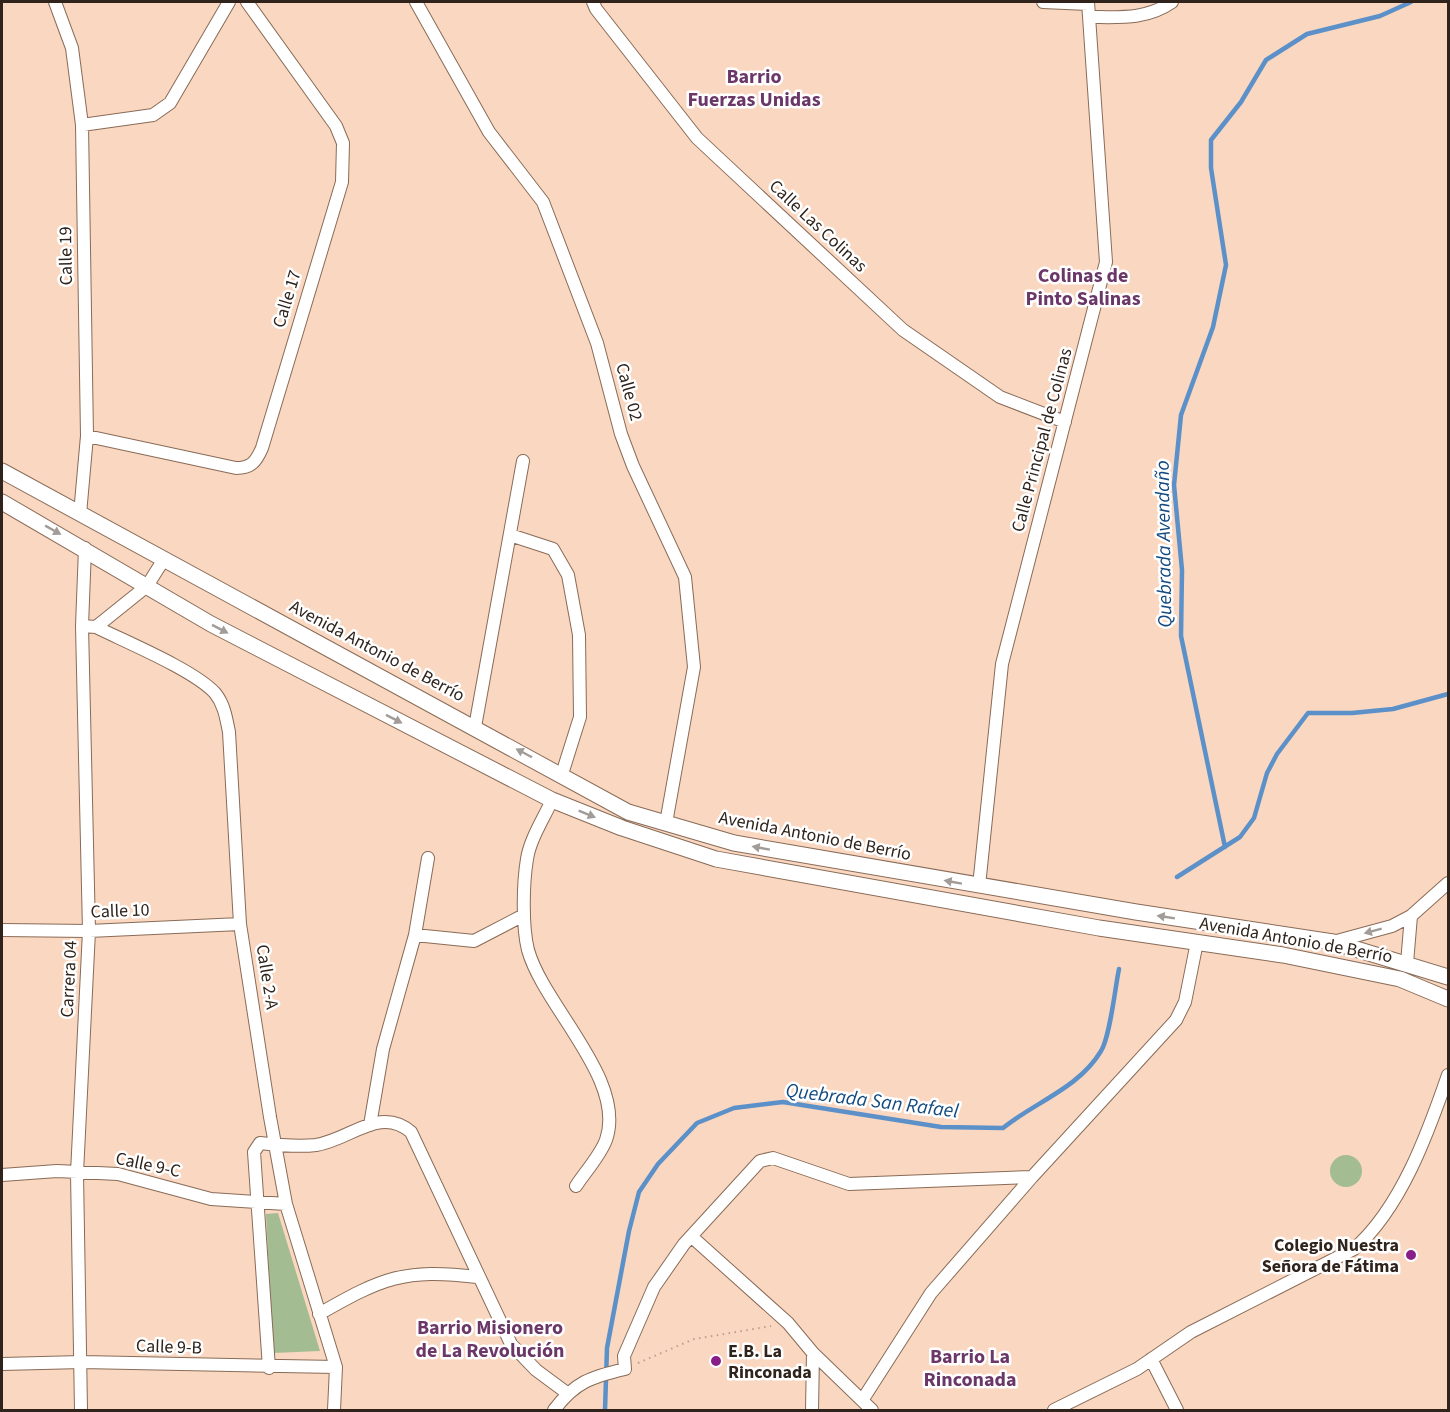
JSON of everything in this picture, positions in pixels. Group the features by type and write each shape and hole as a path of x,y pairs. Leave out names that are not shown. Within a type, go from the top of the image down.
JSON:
{"street":[{"name":"Calle 19","path":"55,2 72,48 82,125 87,436 80,514"},
{"path":"82,125 153,115 170,103 229,2"},
{"name":"Calle 17","path":"87,436 236,468 248,468 256,460 262,448 342,182 343,143 336,126 246,2"},
{"name":"Calle 02","path":"416,2 489,132 543,202 597,343 621,434 633,466 685,577 694,667 666,823"},
{"name":"Calle Las Colinas","path":"593,2 596,9 697,138 903,330 1000,397 1065,422"},
{"path":"1043,2 1088,7 1133,18 1152,13 1172,2"},
{"name":"Calle Principal de Colinas","path":"979,886 1002,664 1106,262 1088,7"},
{"path":"475,727 523,461"},
{"name":"Avenida Antonio de Berrío","path":"2,471 628,812 734,843 979,886 1333,942 1407,963 1449,978"},
{"name":"Avenida Antonio de Berrío","path":"2,502 85,548 211,624 552,800 622,828 716,859 1099,928 1283,955 1400,979 1449,999"},
{"path":"510,535 553,549 568,574 579,635 580,717 562,774"},
{"name":"Carrera 04","path":"81,1410 82,1362 77,1173 89,931 82,626 85,548"},
{"path":"96,627 147,586 164,559"},
{"name":"Calle 2-A","path":"82,626 96,627 200,680 215,693 225,708 230,732 240,924 286,1204 336,1367 334,1410"},
{"path":"552,800 527,857 524,915 527,948 538,978 593,1067 607,1103 606,1141 576,1186"},
{"path":"370,1125 382,1049 415,935 428,858"},
{"path":"1333,942 1392,926 1411,916 1449,883"},
{"path":"415,935 474,941 524,915"},
{"path":"1407,963 1411,916"},
{"name":"Calle 10","path":"2,930 89,931 240,924"},
{"path":"862,1399 931,1293 1176,1020 1185,1002 1197,942"},
{"path":"1054,1410 1151,1359 1191,1332 1292,1283 1354,1249 1373,1233 1425,1143 1449,1075"},
{"path":"269,1368 254,1152 260,1143 316,1145 370,1125 388,1121 400,1123 411,1132 511,1344 536,1370 567,1393"},
{"path":"554,1410 567,1393 596,1376 619,1371 654,1287 692,1237 754,1165 767,1158 773,1158 849,1184 1032,1178"},
{"name":"Calle 9-C","path":"2,1175 57,1171 118,1174 211,1199 256,1204 286,1204"},
{"path":"692,1237 788,1323 813,1353 872,1410"},
{"path":"320,1314 390,1278 429,1272 477,1276"},
{"path":"812,1410 813,1353"},
{"path":"1151,1359 1177,1410"},
{"name":"Calle 9-B","path":"2,1364 82,1362 269,1368 336,1367"}],"path":[{"path":"619,1371 694,1339 788,1323"}],"green space":[{"path":"1346,1155 1357,1160 1362,1171 1357,1182 1346,1187 1335,1182 1330,1171 1335,1160"},
{"path":"278,1213 320,1351 273,1353 266,1214"}],"waterway":[{"name":"Quebrada Avendaño","path":"1225,847 1181,636 1182,570 1174,485 1181,415 1213,327 1226,265 1211,168 1211,140 1241,102 1266,60 1307,34 1380,16 1411,2"},
{"name":"Quebrada San Rafael","path":"1177,877 1240,837 1254,818 1267,773 1277,754 1308,713 1352,713 1393,709 1448,694"},
{"name":"Quebrada San Rafael","path":"605,1410 607,1348 629,1231 639,1192 658,1164 697,1123 734,1108 783,1102 941,1127 1003,1128 1069,1085 1092,1064 1101,1051 1107,1035 1119,969"}],"place":[{"name":"Colegio Nuestra Señora de Fátima","path":"1411,1255"},
{"name":"E.B. La Rinconada","path":"716,1361"}],"district":[{"name":"Barrio Fuerzas Unidas","path":"754,88"},
{"name":"Colinas de Pinto Salinas","path":"1083,288"},
{"name":"Barrio Misionero de La Revolución","path":"490,1340"},
{"name":"Barrio La Rinconada","path":"970,1368"}]}
